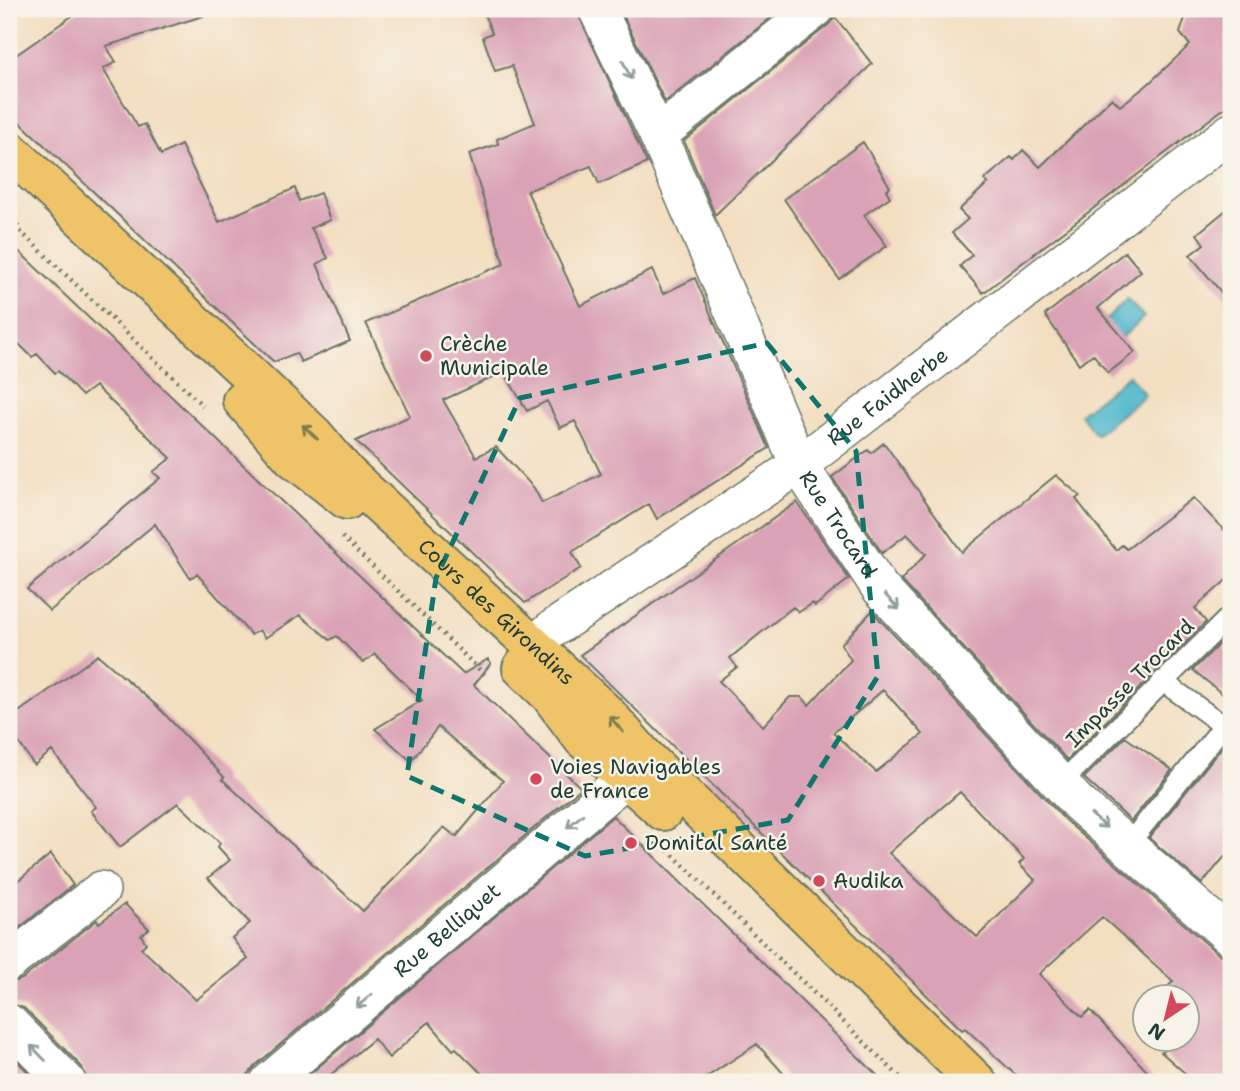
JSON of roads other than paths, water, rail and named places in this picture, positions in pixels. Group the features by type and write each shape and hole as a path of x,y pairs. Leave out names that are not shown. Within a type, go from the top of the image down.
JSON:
{"main road":[{"name":"Cours des Girondins","path":"9,150 314,435 347,474 607,714 643,755 977,1082"},
{"name":"Cours des Girondins","path":"9,180 261,417 293,458 340,493 550,695 583,739 627,777 952,1082"}],"street":[{"name":"Rue Trocard","path":"597,9 658,135 799,465 880,588 1060,784 1231,937"},
{"path":"658,135 815,9"},
{"name":"Rue Faidherbe","path":"533,646 551,630 799,465 1231,132"},
{"name":"Rue Belliquet","path":"269,1082 627,777"},
{"path":"9,962 101,890"},
{"path":"9,1023 67,1082"}],"lane":[{"name":"Impasse Trocard","path":"1060,784 1231,615"},
{"path":"1127,846 1227,728 1162,681"}],"water":[{"path":"1127,299 1144,317 1103,355 1088,339"},
{"path":"1129,375 1145,395 1096,435 1080,414"}],"place":[{"name":"Crèche Municipale","path":"426,356"},
{"name":"Voies Navigables de France","path":"536,779"},
{"name":"Domital Santé","path":"631,843"},
{"name":"Audika","path":"819,881"}]}
